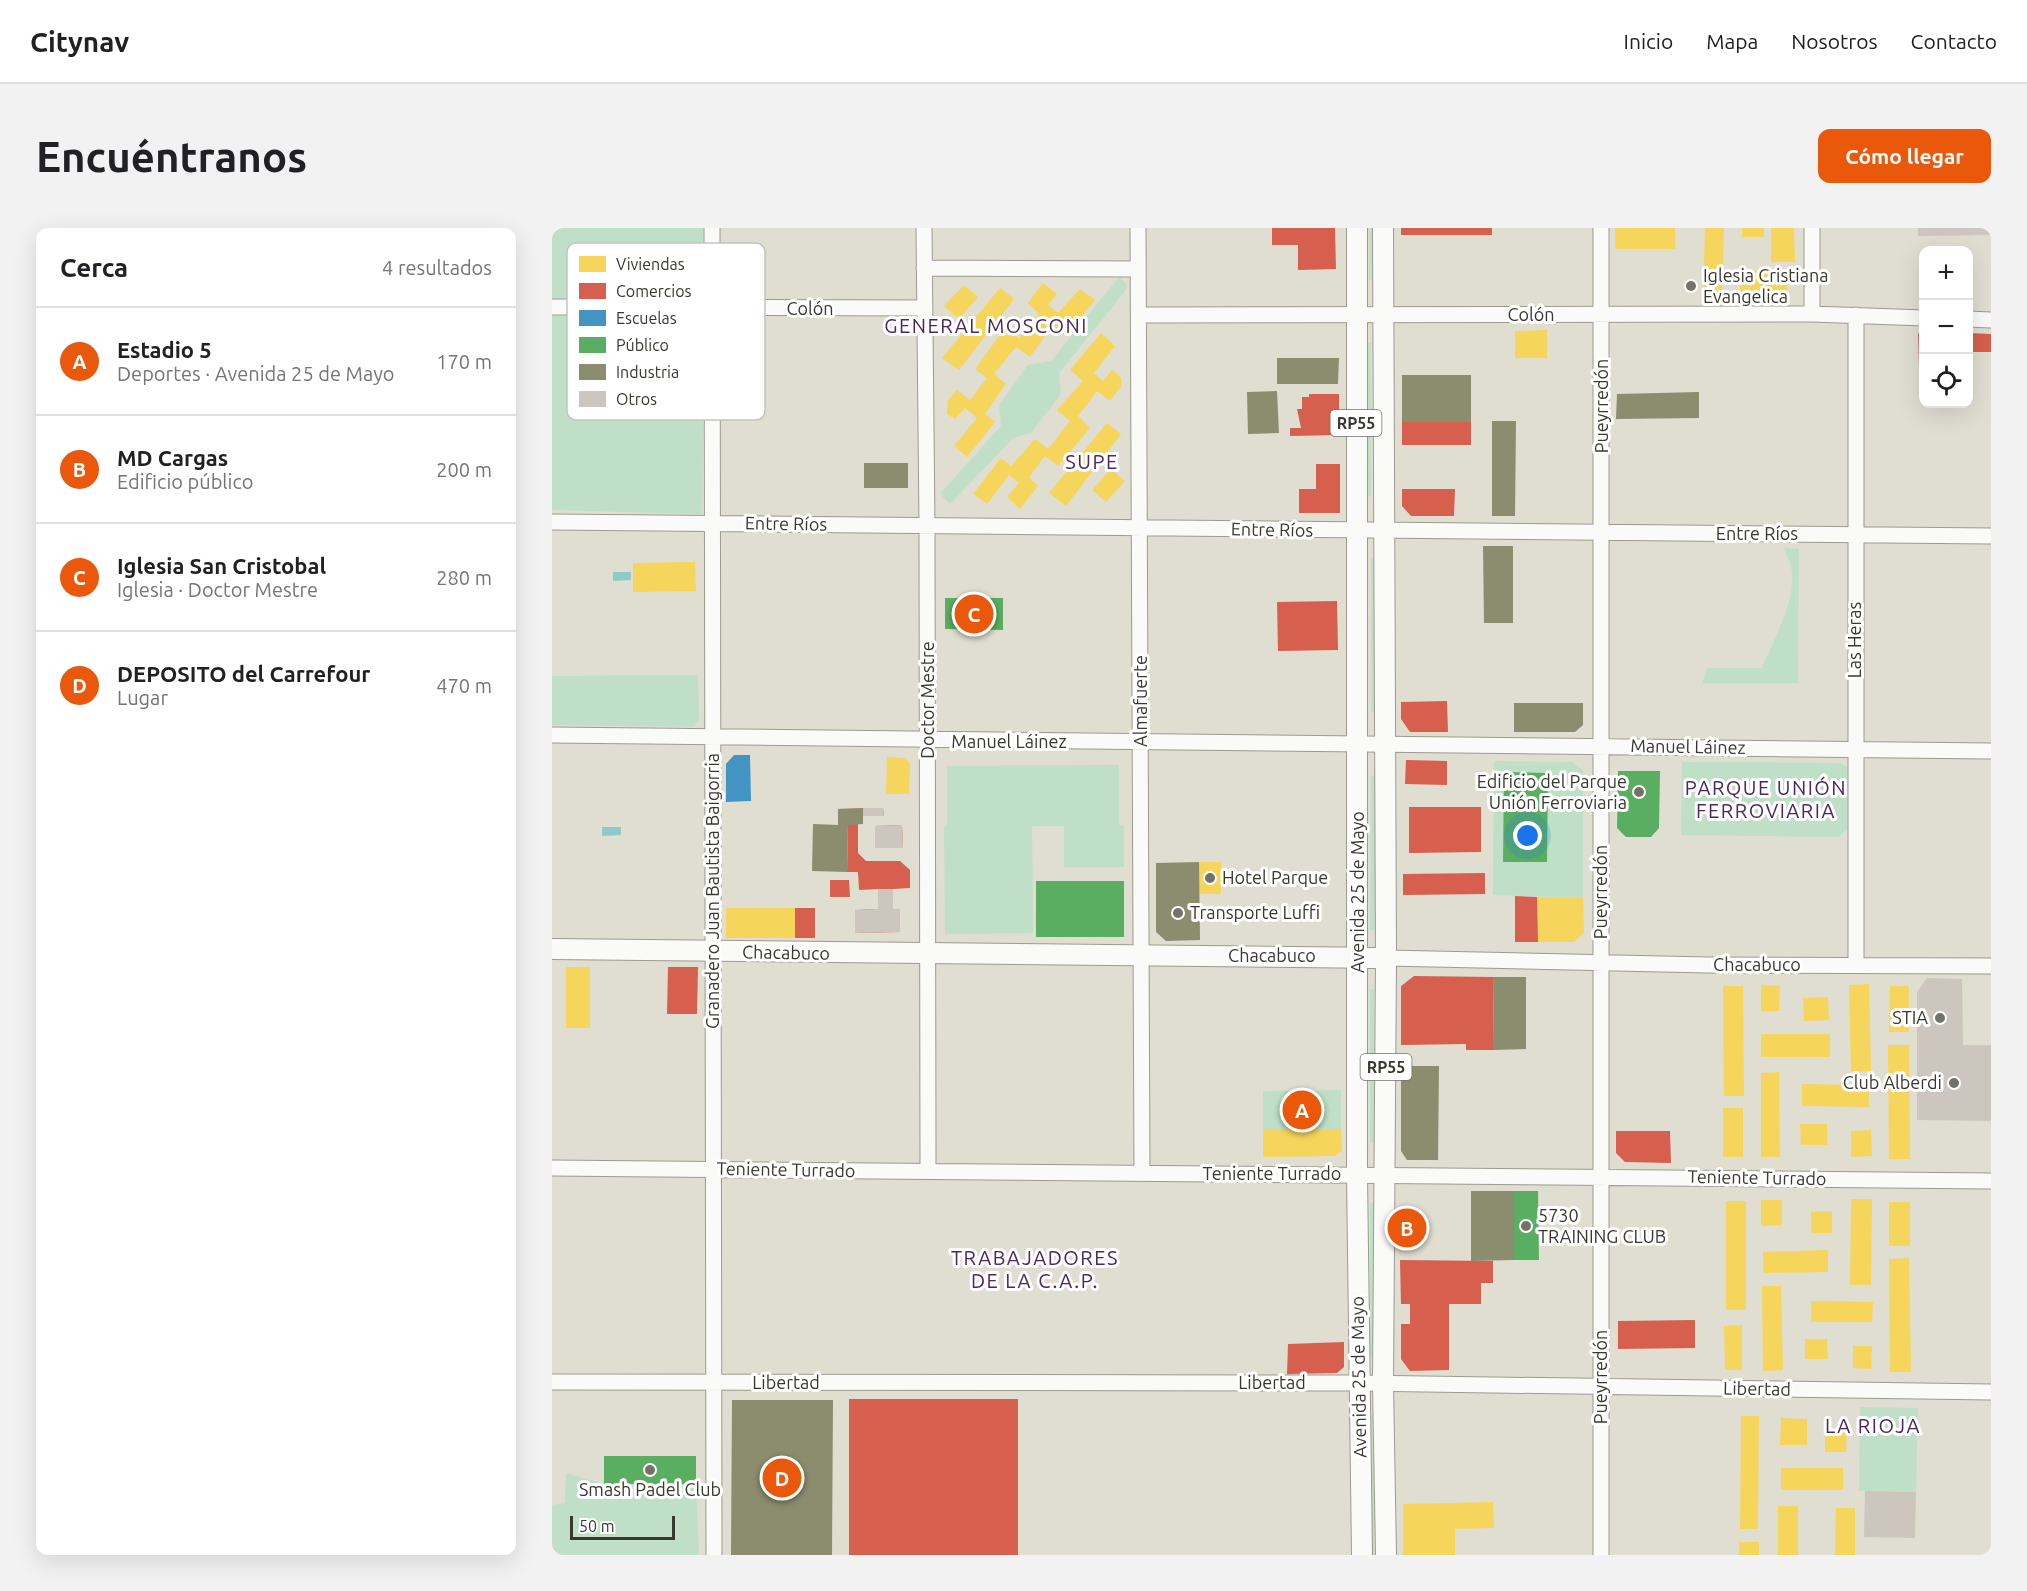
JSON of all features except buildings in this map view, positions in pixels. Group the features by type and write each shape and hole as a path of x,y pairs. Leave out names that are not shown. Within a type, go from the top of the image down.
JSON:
{"main road":[{"name":"Avenida 25 de Mayo","path":"1357,228 1357,1175 1362,1555"},
{"name":"Avenida 25 de Mayo","path":"1383,228 1386,957 1383,1384 1386,1555"},
{"name":"Chacabuco","path":"552,949 1386,957"}],"street":[{"name":"Doctor Mestre","path":"924,228 929,954 928,1171"},
{"name":"Almafuerte","path":"1138,228 1142,1173"},
{"name":"Pueyrredón","path":"1601,228 1601,1555"},
{"path":"1812,228 1812,314"},
{"path":"924,268 1138,269"},
{"name":"Colón","path":"552,308 567,308"},
{"name":"Colón","path":"765,309 924,308"},
{"name":"Colón","path":"1139,315 1812,314 1919,318"},
{"name":"Las Heras","path":"1856,315 1856,965"},
{"path":"1973,319 1991,320"},
{"name":"Granadero Juan Bautista Baigorria","path":"712,420 714,1555"},
{"name":"Entre Ríos","path":"552,522 1991,536"},
{"name":"Manuel Láinez","path":"552,735 928,741 1991,751"},
{"name":"Chacabuco","path":"1386,957 1991,966"},
{"name":"Teniente Turrado","path":"552,1168 1991,1180"},
{"name":"Libertad","path":"552,1383 1358,1383 1991,1392"}],"green space":[{"path":"552,228 703,228 703,243 567,243 567,298 552,298"},
{"path":"1369,228 1373,228 1373,280 1369,280"},
{"path":"1119,277 1127,285 1126,290 1059,373 1061,394 1031,433 1013,438 950,504 940,494 1001,426 999,405 1028,365 1051,361"},
{"path":"552,316 567,316 567,420 703,420 702,514 552,510"},
{"path":"1367,343 1371,343 1371,496 1367,496"},
{"path":"1783,548 1799,549 1798,683 1702,683 1708,668 1762,668 1781,624 1791,592 1790,562"},
{"path":"1371,559 1375,559 1375,712 1371,712"},
{"path":"698,675 699,720 694,727 552,725 552,676"},
{"path":"1494,761 1573,762 1583,771 1583,898 1493,895"},
{"path":"1682,762 1841,763 1847,768 1847,829 1839,837 1681,835"},
{"path":"1119,765 1119,825 1124,826 1124,867 1064,867 1064,826 1032,826 1033,933 945,934 944,826 947,826 947,766"},
{"path":"1371,776 1375,777 1375,930 1370,930"},
{"path":"1370,989 1374,989 1374,1143 1370,1143"},
{"path":"1341,1090 1341,1129 1263,1129 1263,1091"},
{"path":"1374,1202 1374,1356 1370,1356 1370,1203"},
{"path":"1860,1407 1918,1408 1916,1492 1859,1491"},
{"path":"1370,1415 1374,1415 1374,1555 1370,1555"},
{"path":"566,1473 604,1484 696,1484 699,1555 552,1555 552,1505 565,1503"}],"water":[{"path":"613,572 631,572 631,580 613,581"},
{"path":"602,827 621,827 621,835 602,836"}],"place":[{"name":"Iglesia Cristiana Evangelica","path":"1691,286"},
{"name":"Iglesia San Cristobal","path":"974,614"},
{"name":"Edificio del Parque Unión Ferroviaria","path":"1639,792"},
{"name":"Hotel Parque","path":"1210,878"},
{"name":"Transporte Luffi","path":"1178,913"},
{"name":"STIA","path":"1940,1018"},
{"name":"Club Alberdi","path":"1954,1083"},
{"name":"Estadio 5","path":"1302,1110"},
{"name":"5730 TRAINING CLUB","path":"1526,1226"},
{"name":"MD Cargas","path":"1407,1228"},
{"name":"Smash Padel Club","path":"650,1470"},
{"name":"DEPOSITO del Carrefour","path":"782,1478"}],"district":[{"name":"GENERAL MOSCONI","path":"986,326"},
{"name":"SUPE","path":"1092,462"},
{"name":"PARQUE UNIÓN FERROVIARIA","path":"1766,800"},
{"name":"TRABAJADORES DE LA C.A.P.","path":"1035,1270"},
{"name":"LA RIOJA","path":"1873,1426"}]}
